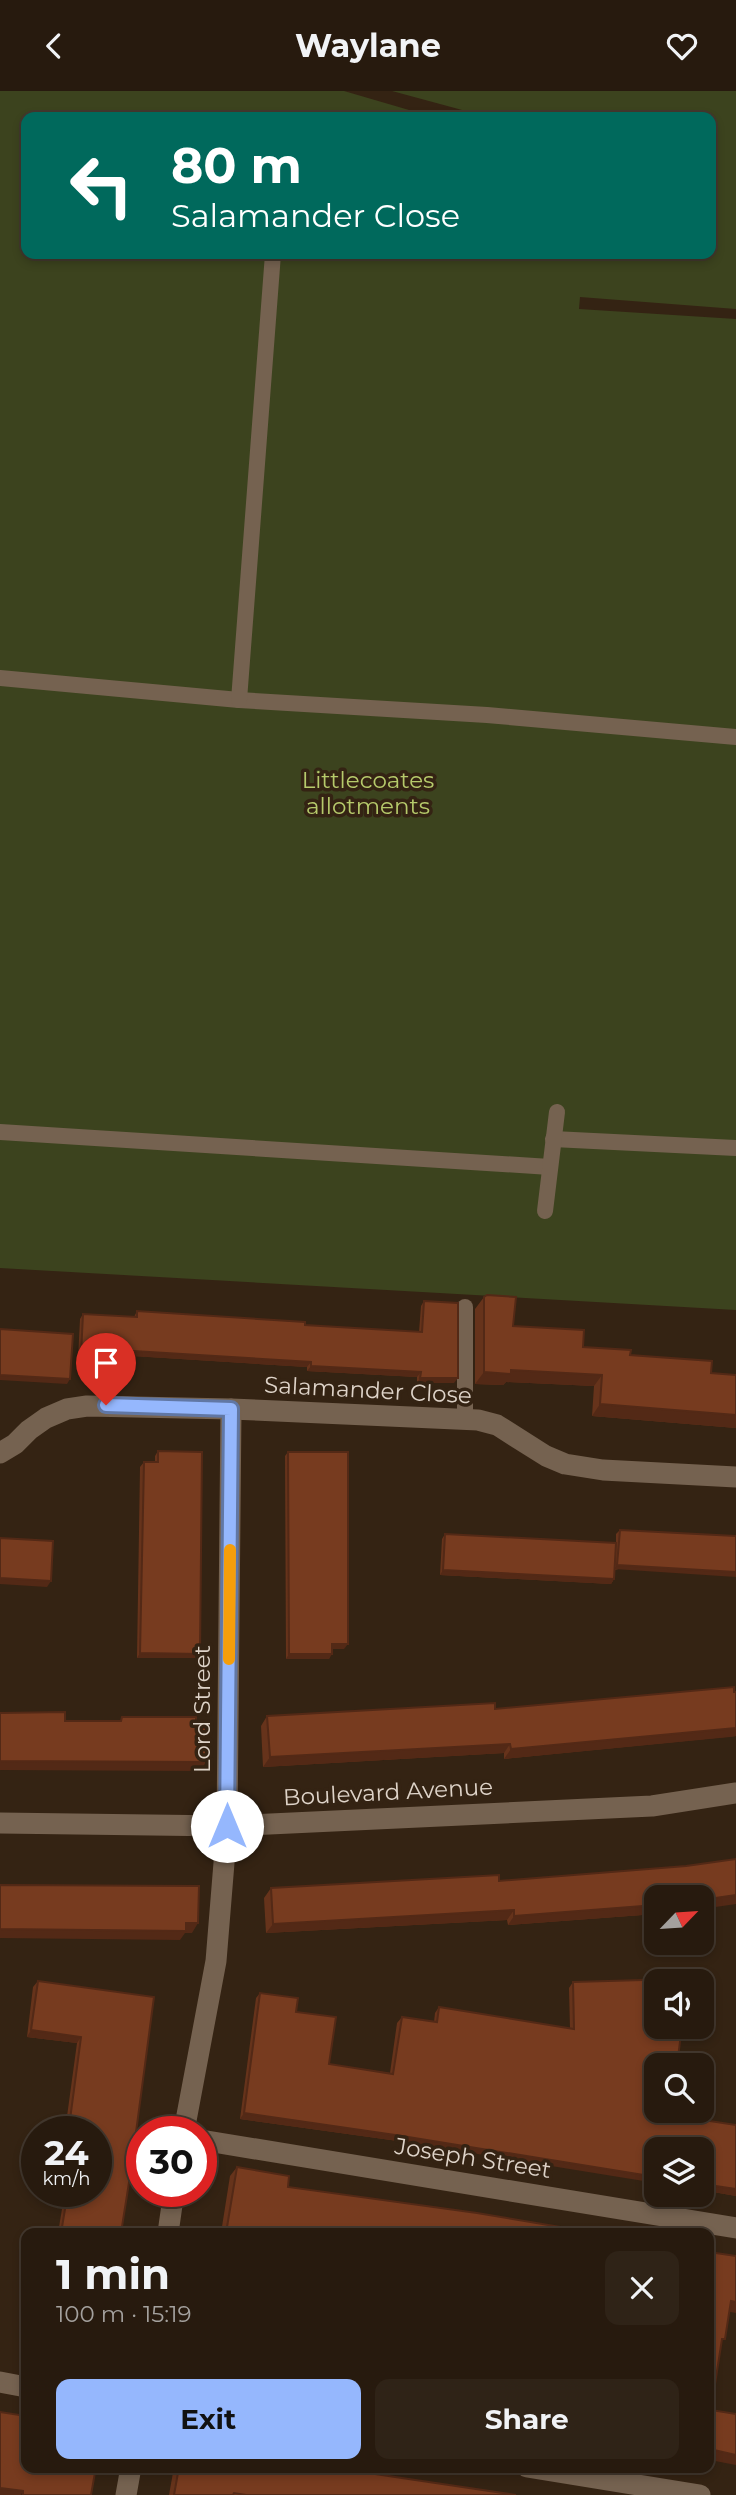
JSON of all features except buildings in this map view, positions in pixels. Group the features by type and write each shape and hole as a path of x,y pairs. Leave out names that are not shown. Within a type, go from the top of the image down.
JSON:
{"street":[{"name":"Salamander Close","path":"0,1453 15,1444 29,1430 67,1409 106,1405 231,1409 466,1419 496,1425 546,1456 565,1464 603,1470 736,1477"},
{"name":"Lord Street","path":"187,2116 216,1961 227,1826 231,1409"},
{"name":"Boulevard Avenue","path":"0,1823 227,1826 652,1806 736,1793"},
{"name":"Joseph Street","path":"217,2143 736,2228"},
{"path":"169,2228 172,2207"},
{"path":"0,2382 21,2386"},
{"path":"126,2495 130,2473"},
{"path":"564,2473 700,2495"}],"lane":[{"path":"239,700 273,259"},
{"path":"0,678 239,700 487,715 736,737"},
{"path":"545,1211 557,1112"},
{"path":"0,1132 550,1167"},
{"path":"553,1139 736,1148"},
{"path":"465,1307 466,1419"}],"green space":[{"name":"Littlecoates allotments","path":"0,91 344,91 416,112 21,112 21,259 716,259 716,112 470,112 392,91 736,91 736,309 580,297 579,309 736,319 736,1310 0,1268"}],"slow traffic":[{"path":"229,1659 230,1550"}],"route":[{"path":"106,1405 231,1409 227,1826"}]}
